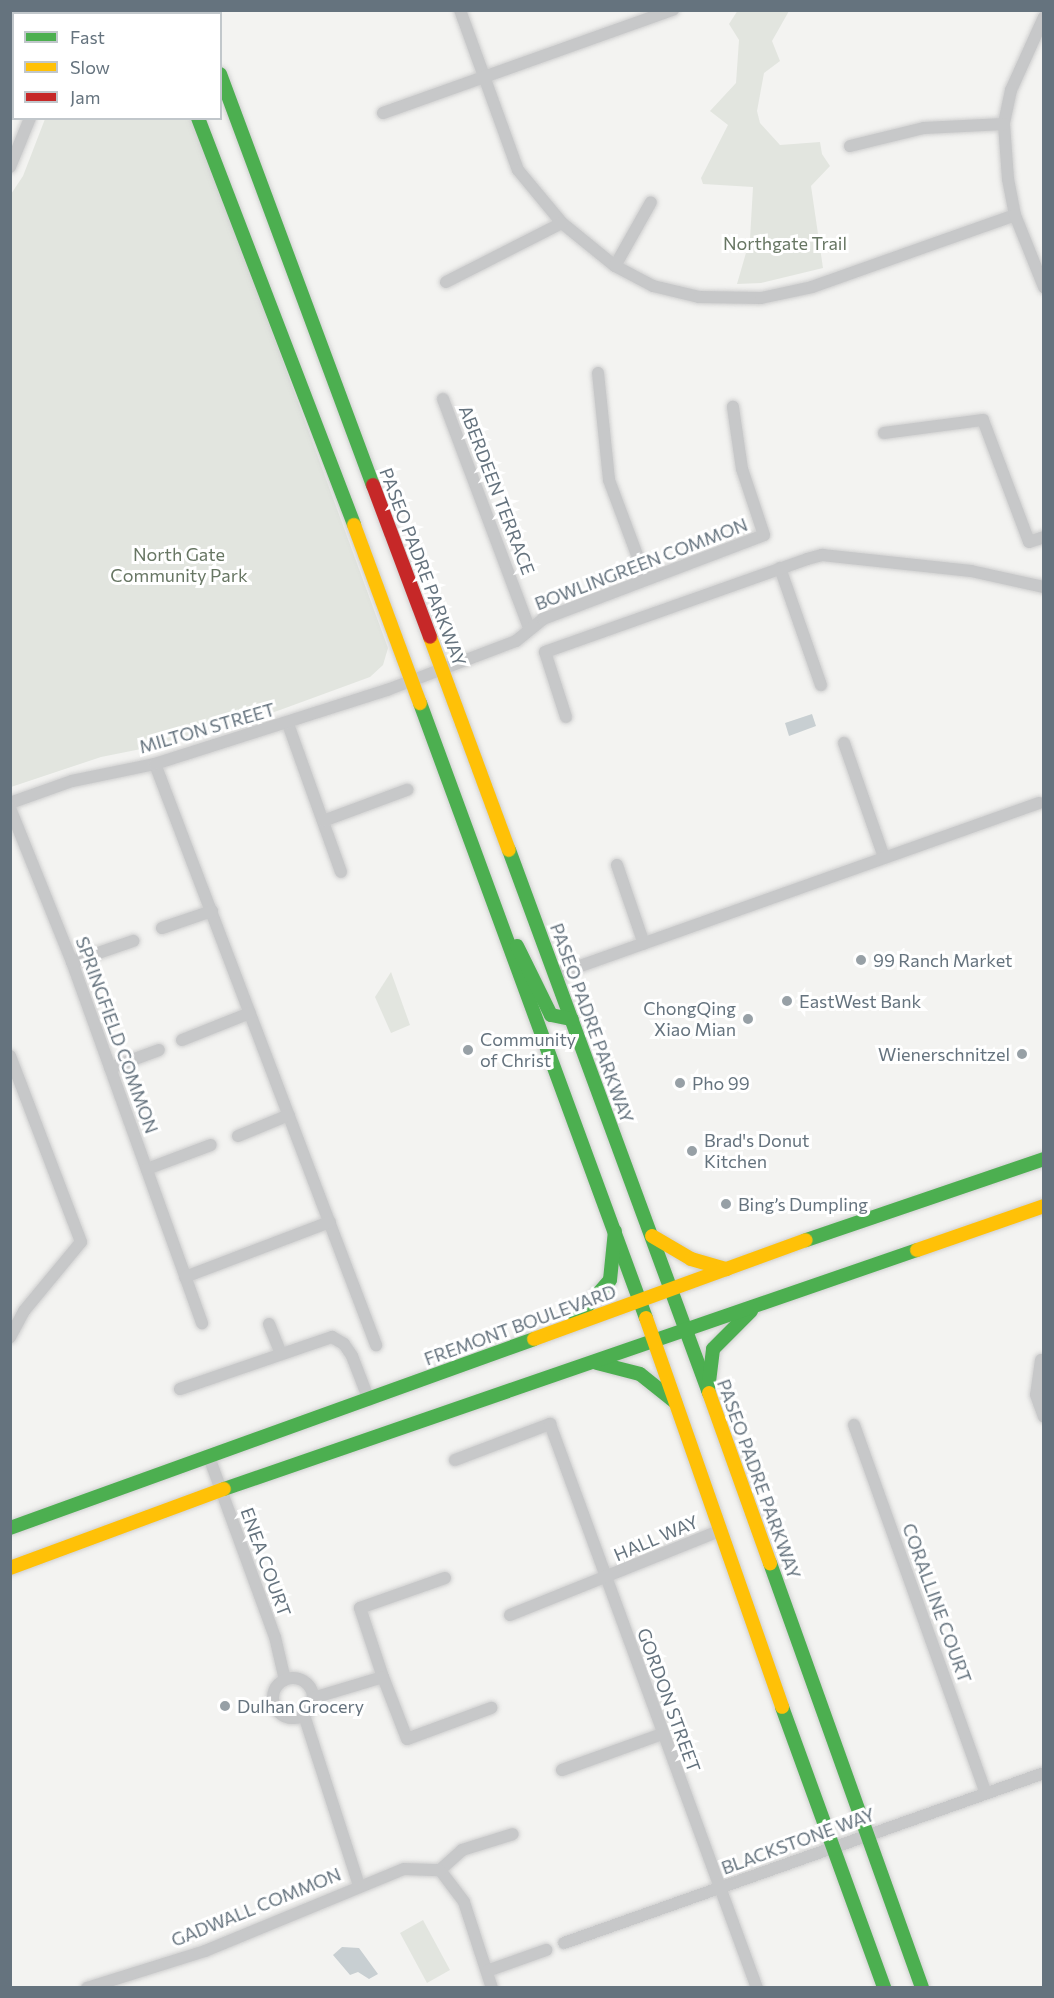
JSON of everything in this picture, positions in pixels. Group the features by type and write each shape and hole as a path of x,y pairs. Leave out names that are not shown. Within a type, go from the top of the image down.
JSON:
{"main road":[{"name":"PASEO PADRE PARKWAY","path":"222,79 672,1288 869,1836 921,1988"},
{"path":"199,120 411,681 640,1299 719,1531 884,1988"},
{"path":"497,918 524,956 551,1015 572,1019"},
{"name":"FREMONT BOULEVARD","path":"10,1528 369,1400 640,1299 1044,1159"},
{"path":"10,1568 221,1489 594,1363 1044,1206"},
{"path":"568,1326 609,1280 615,1232"},
{"path":"652,1236 692,1259 727,1269"},
{"path":"708,1390 713,1349 756,1306"},
{"path":"594,1363 640,1374 675,1402"}],"street":[{"path":"460,10 518,170 562,223 615,266 653,286 699,297 761,298 812,287 1016,215"},
{"path":"383,113 673,10"},
{"path":"1044,17 1011,90 1005,124 1008,179 1016,215 1044,287"},
{"path":"10,167 29,120"},
{"path":"850,146 924,128 1005,124"},
{"path":"615,266 651,202"},
{"path":"446,282 562,223"},
{"path":"598,373 609,480 645,579"},
{"name":"ABERDEEN TERRACE","path":"443,399 529,628"},
{"name":"BOWLINGREEN COMMON","path":"411,681 516,641 529,628 645,579 764,535 742,469 733,407"},
{"path":"884,433 983,420 1029,542 1044,537"},
{"path":"566,717 545,652 822,555 971,571 1044,587"},
{"path":"780,568 821,685"},
{"name":"MILTON STREET","path":"10,803 72,781 155,764 288,724 411,681"},
{"path":"288,724 341,872"},
{"path":"844,743 884,857"},
{"path":"155,764 376,1345"},
{"path":"323,821 407,790"},
{"path":"555,975 1039,803"},
{"name":"SPRINGFIELD COMMON","path":"10,807 72,962 202,1323"},
{"path":"617,865 644,944"},
{"path":"162,928 212,911"},
{"path":"72,962 133,941"},
{"path":"182,1040 250,1013"},
{"path":"110,1068 159,1050"},
{"path":"10,1056 81,1242 24,1311 10,1337"},
{"path":"238,1136 289,1115"},
{"path":"147,1169 211,1144"},
{"path":"185,1277 330,1222"},
{"path":"269,1324 280,1354"},
{"path":"180,1389 322,1338 338,1340 352,1356 369,1400"},
{"path":"1041,1360 1036,1395 1044,1417"},
{"name":"GORDON STREET","path":"455,1460 550,1424 757,1988"},
{"name":"CORALLINE COURT","path":"854,1425 986,1793"},
{"name":"ENEA COURT","path":"209,1457 274,1637 285,1680"},
{"name":"HALL WAY","path":"510,1615 719,1531"},
{"path":"445,1578 360,1608 383,1677 407,1739 491,1708"},
{"path":"313,1698 306,1683 296,1678 285,1680 274,1693 276,1709 290,1718 304,1714 313,1698 383,1677"},
{"path":"304,1714 359,1885"},
{"path":"562,1770 662,1734"},
{"name":"BLACKSTONE WAY","path":"564,1943 1044,1773"},
{"path":"492,1988 464,1902 440,1870 462,1850 513,1834"},
{"name":"GADWALL COMMON","path":"87,1988 205,1951 359,1885 404,1869 440,1870"},
{"path":"486,1971 546,1950"}],"green space":[{"name":"Northgate Trail","path":"738,10 789,11 772,41 780,61 764,73 757,111 760,123 780,145 820,142 822,154 830,166 811,186 823,268 761,283 737,284 750,239 753,187 703,184 701,178 728,125 710,111 736,83 739,40 729,24"},
{"name":"North Gate Community Park","path":"45,120 194,120 388,648 383,665 370,677 201,737 101,757 11,787 11,194 23,176"},
{"path":"391,972 410,1025 391,1033 375,997"},
{"path":"423,1920 450,1970 427,1983 400,1933"}],"shaded area":[{"path":"812,714 816,726 789,736 785,723"},
{"path":"342,1947 359,1948 378,1974 369,1979 358,1972 350,1975 333,1955"}],"traffic: fast":[{"path":"222,79 373,485"},
{"path":"199,120 354,525"},
{"path":"420,703 646,1318"},
{"path":"509,850 709,1393"},
{"path":"517,946 551,1015 572,1019"},
{"path":"806,1240 1044,1159"},
{"path":"575,1320 610,1280 615,1231"},
{"path":"224,1489 917,1250"},
{"path":"708,1390 713,1349 751,1311"},
{"path":"10,1528 534,1339"},
{"path":"597,1363 640,1374 675,1402"},
{"path":"770,1563 922,1988"},
{"path":"782,1707 884,1988"}],"traffic: slow":[{"path":"354,525 420,703"},
{"path":"430,637 509,850"},
{"path":"917,1250 1044,1206"},
{"path":"652,1236 691,1259 727,1269"},
{"path":"534,1339 806,1240"},
{"path":"646,1318 782,1707"},
{"path":"709,1393 770,1563"},
{"path":"10,1568 224,1489"}],"traffic: jam":[{"path":"373,485 430,637"}],"place":[{"name":"99 Ranch Market","path":"861,960"},
{"name":"EastWest Bank","path":"787,1001"},
{"name":"ChongQing Xiao Mian","path":"748,1019"},
{"name":"Community of Christ","path":"468,1050"},
{"name":"Wienerschnitzel","path":"1022,1054"},
{"name":"Pho 99","path":"680,1083"},
{"name":"Brad's Donut Kitchen","path":"692,1151"},
{"name":"Bing’s Dumpling","path":"726,1204"},
{"name":"Dulhan Grocery","path":"225,1706"}]}
